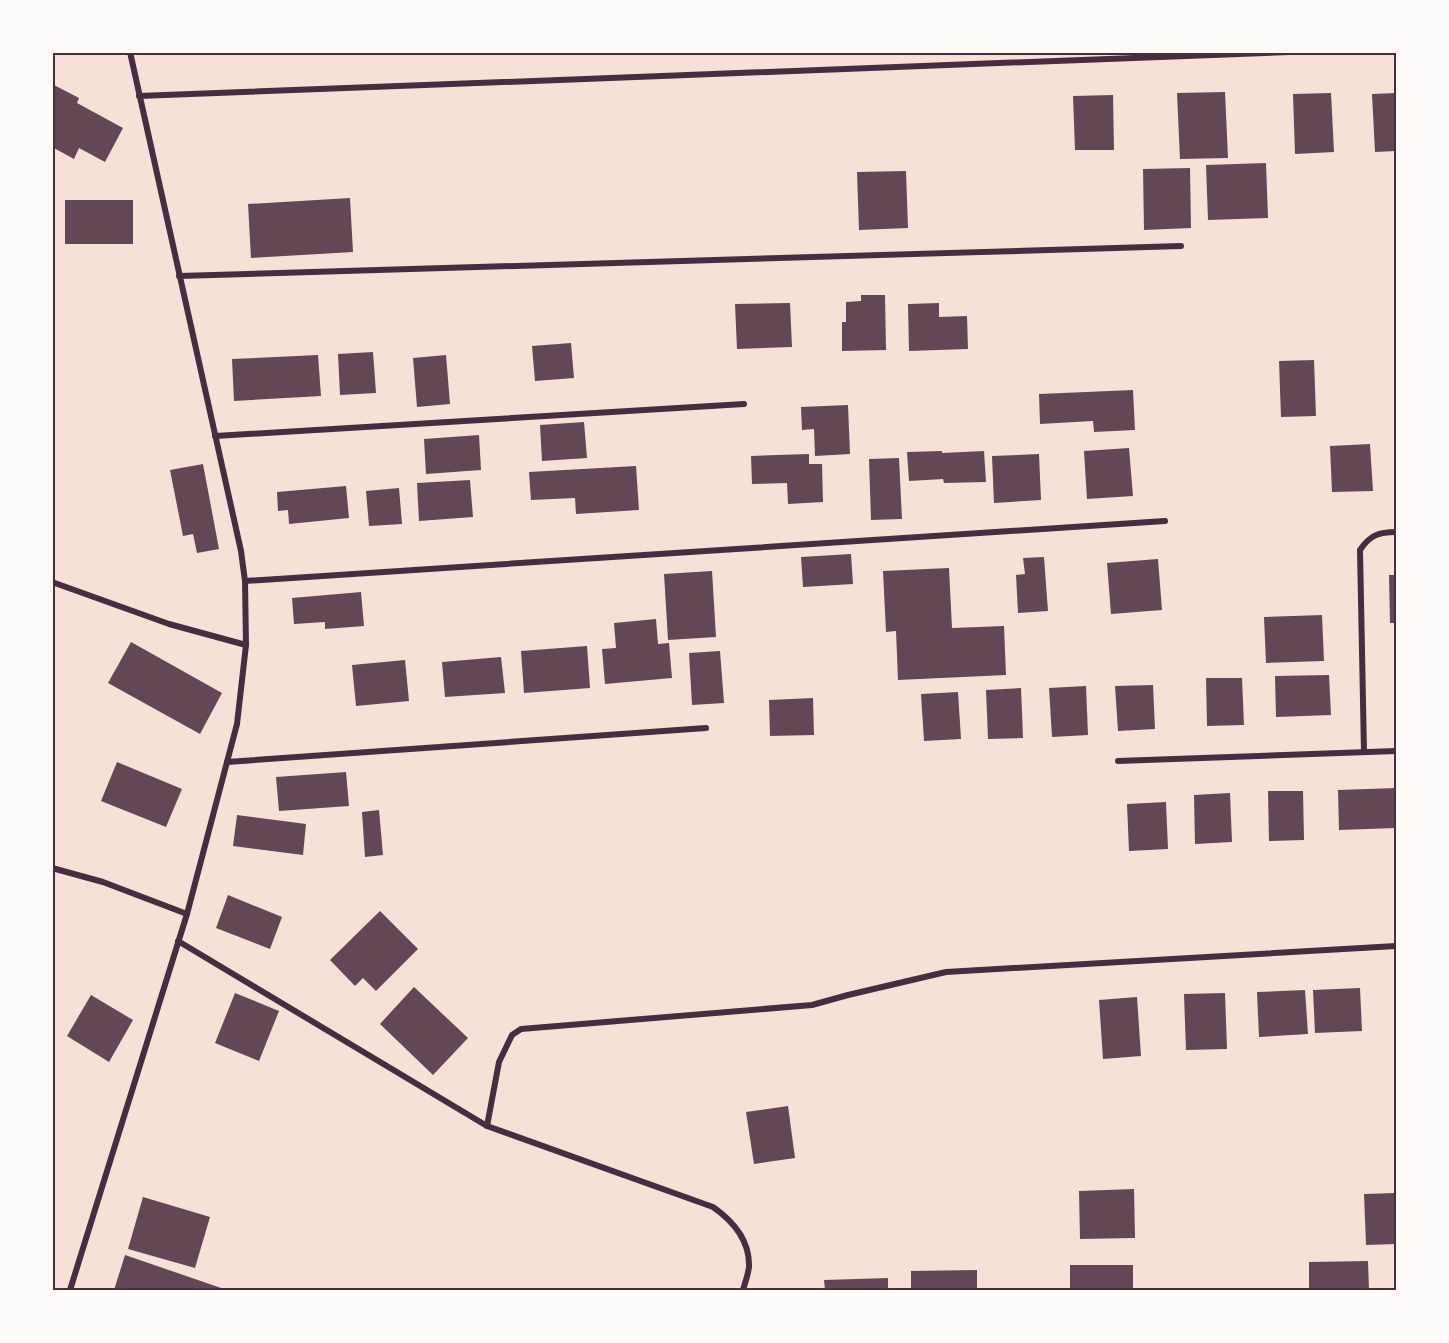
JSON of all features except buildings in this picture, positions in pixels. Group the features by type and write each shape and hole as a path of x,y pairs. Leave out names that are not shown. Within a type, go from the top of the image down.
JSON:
{"street":[{"path":"70,1290 187,914 240,704 246,645 245,580 241,551 130,52"},
{"path":"140,96 1289,52"},
{"path":"179,276 1181,246"},
{"path":"215,436 744,404"},
{"path":"245,580 1165,521"},
{"path":"1364,752 1360,550 1367,538 1380,532 1396,532"},
{"path":"52,582 169,624 246,645"},
{"path":"227,762 706,728"},
{"path":"1118,761 1396,751"},
{"path":"52,868 103,882 187,914"},
{"path":"178,941 487,1126 713,1207 727,1216 738,1229 746,1246 749,1266 743,1290"},
{"path":"487,1126 499,1062 512,1035 521,1029 812,1005 946,972 1396,946"}]}
